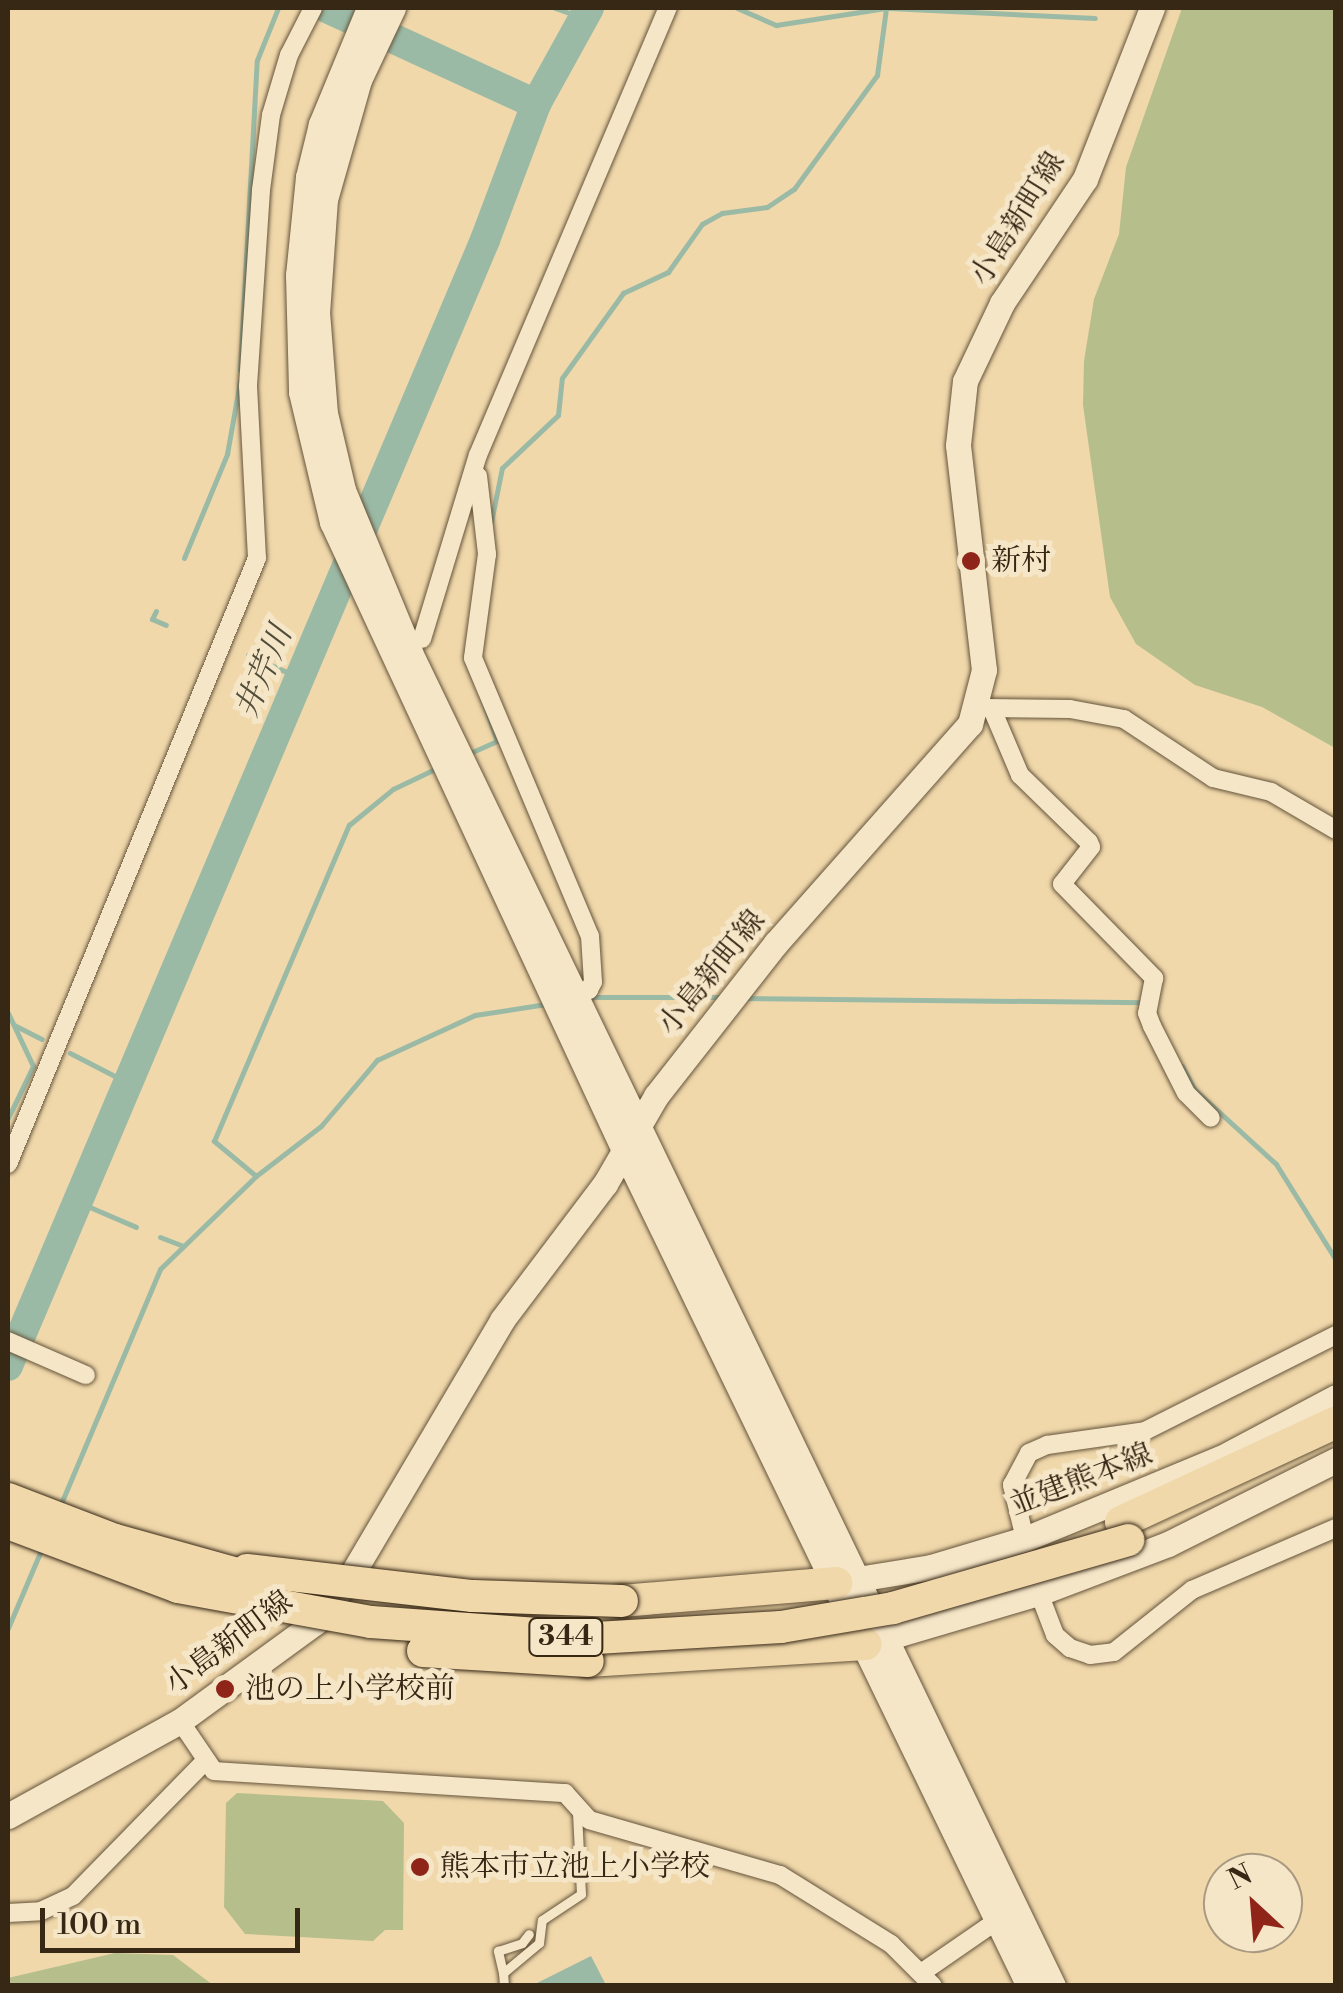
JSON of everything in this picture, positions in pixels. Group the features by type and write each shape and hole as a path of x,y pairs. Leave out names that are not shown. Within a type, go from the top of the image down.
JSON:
{"highway":[{"name":"344","path":"1124,1531 1336,1422"},
{"name":"344","path":"8,1523 183,1575 444,1614 663,1619 890,1590 1124,1531 1336,1442"},
{"name":"344","path":"8,1499 183,1575"},
{"path":"183,1575 473,1596 622,1600 847,1580"},
{"path":"183,1575 343,1638 588,1661 876,1640"}],"main road":[{"path":"369,8 360,48 308,177 296,318 332,522 413,661 563,993 624,1150 847,1580"},
{"path":"360,48 393,8"},
{"name":"小島新町線","path":"8,1816 180,1722 316,1622 352,1574 502,1320 742,984 984,708 984,670 958,445 965,381 1002,303 1085,180 1152,8"},
{"path":"563,993 639,1126 907,1705 1052,1986"},
{"name":"並建熊本線","path":"847,1580 930,1567 1025,1539 1221,1458 1336,1397"},
{"path":"876,1640 1038,1592 1168,1544 1336,1460"},
{"path":"907,1705 1029,1986"}],"street":[{"path":"413,661 478,455 668,8"},
{"path":"8,1164 257,558 248,386 262,190 271,115 288,55 312,10"},
{"path":"478,455 478,503 488,554 473,658 583,912 593,982 589,990 563,993"},
{"path":"1211,1118 1186,1093 1152,1026 1147,1013 1154,978 1062,884 1091,847 1020,775 984,708 1070,709 1124,719 1213,778 1271,792 1336,830"},
{"path":"1025,1539 1012,1485 1030,1453 1047,1444 1145,1432 1336,1335"},
{"path":"8,1341 86,1375"},
{"path":"1038,1592 1055,1634 1070,1648 1090,1656 1114,1652 1192,1590 1336,1528"},
{"path":"180,1722 204,1762 214,1771 565,1793 577,1813 780,1875 928,1978 998,1920"},
{"path":"8,1914 41,1911 72,1896 204,1762"}],"lane":[{"path":"503,1973 539,1943 542,1920 581,1894 577,1813"},
{"path":"504,1986 498,1951 522,1944 529,1934"}],"green space":[{"path":"1182,8 1335,8 1335,748 1262,707 1195,685 1136,644 1110,597 1083,405 1084,361 1094,299 1119,234 1126,167"},
{"path":"237,1793 383,1801 404,1823 403,1930 385,1930 373,1941 245,1934 224,1907 226,1803"},
{"path":"115,1953 173,1955 213,1985 8,1985 8,1978"}],"shaded area":[{"path":"591,1956 606,1985 533,1985"}],"waterway":[{"path":"240,370 257,60 278,8"},
{"path":"327,8 536,104"},
{"path":"555,8 584,18"},
{"name":"井芹川","path":"8,1366 485,240 536,104 589,8"},
{"path":"737,8 776,25 886,8"},
{"path":"491,522 502,468 558,415 562,378 623,293 668,272 702,224 722,213 767,207 794,189 877,75 886,8"},
{"path":"889,8 1095,18"},
{"path":"184,558 227,454 240,381"},
{"path":"156,611 152,619 166,625"},
{"path":"466,651 497,741 468,754"},
{"path":"248,655 298,677"},
{"path":"256,1176 214,1141 349,825 393,789 435,769"},
{"path":"592,997 720,997"},
{"path":"741,998 1145,1002"},
{"path":"60,1506 160,1269 256,1176 321,1126 377,1060 475,1015 546,1004"},
{"path":"8,1013 33,1066 8,1118"},
{"path":"14,1025 42,1039"},
{"path":"70,1053 128,1083"},
{"path":"1182,1066 1195,1090 1276,1164 1336,1260"},
{"path":"78,1202 136,1227"},
{"path":"160,1237 183,1246"},
{"path":"8,1628 42,1548"}],"place":[{"name":"新村","path":"971,561"},
{"name":"池の上小学校前","path":"225,1689"},
{"name":"熊本市立池上小学校","path":"420,1867"}]}
